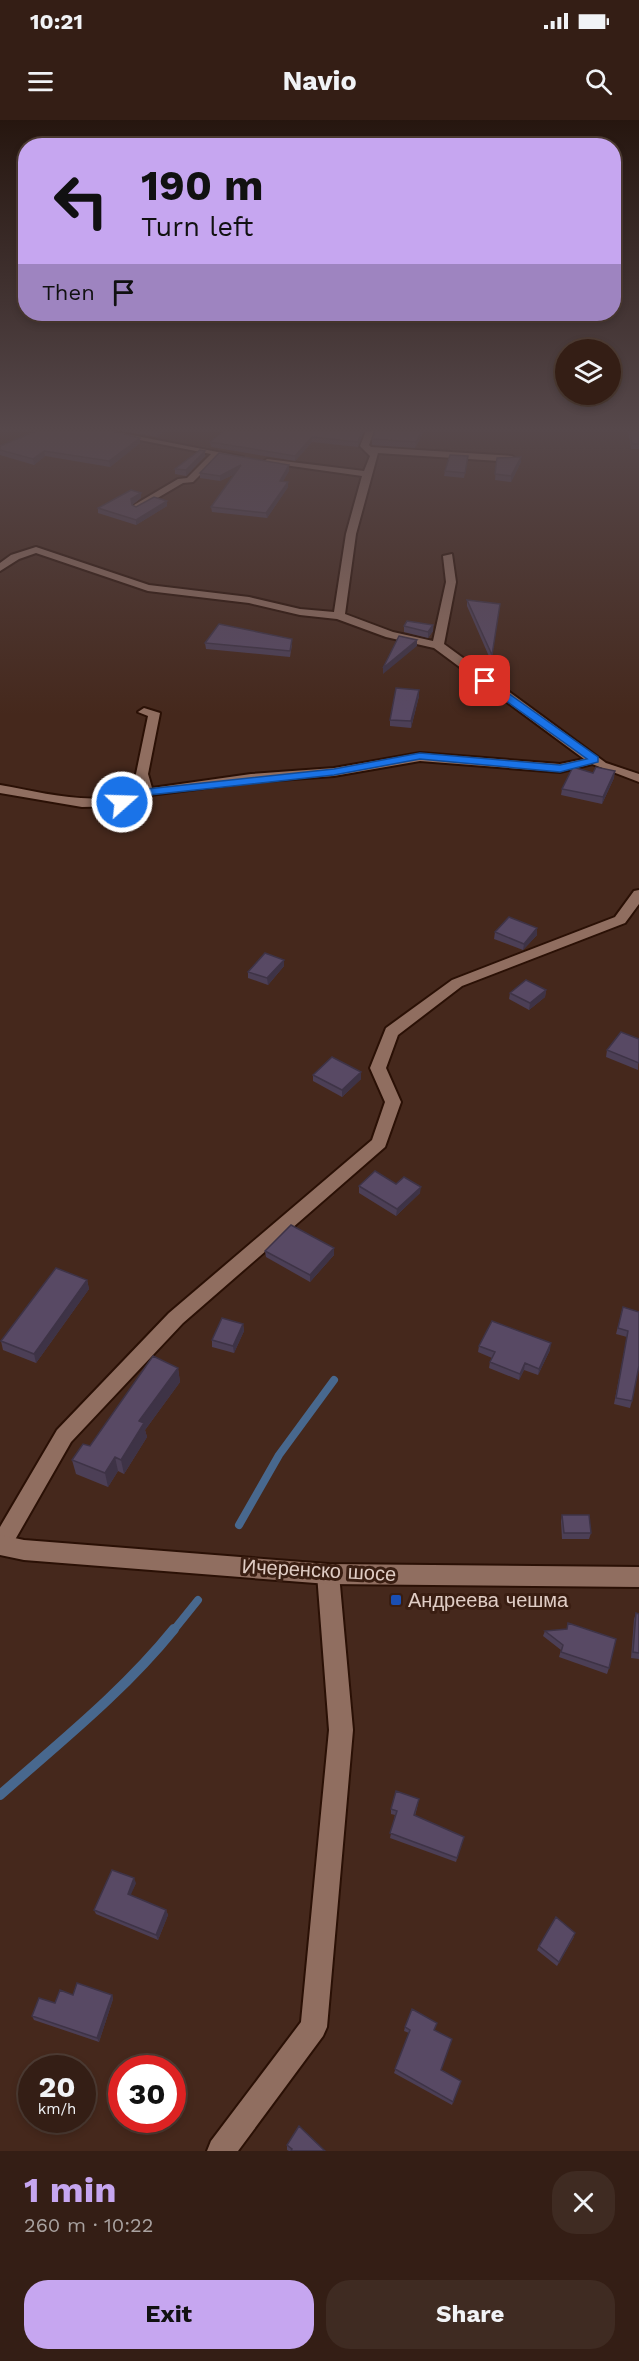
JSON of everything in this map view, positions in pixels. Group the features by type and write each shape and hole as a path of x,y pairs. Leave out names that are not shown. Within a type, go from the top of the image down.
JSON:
{"street":[{"path":"339,616 348,546 353,526"},
{"path":"0,568 15,557 36,550 148,588 249,600 300,612 339,616 390,634 438,645 602,766 639,778"},
{"path":"438,645 451,582 448,556"},
{"path":"144,712 154,713 142,774 147,792"},
{"path":"0,789 82,803 122,802 147,792 334,772 420,756 560,768 595,760"},
{"path":"1,1545 64,1436 176,1318 378,1143 393,1102 378,1068 391,1032 457,983 500,969 531,953 620,920 639,894"},
{"name":"Ичеренско шосе","path":"1,1545 24,1550 328,1574 639,1577"},
{"path":"222,2151 314,2027 341,1730 328,1574"}],"building":[{"path":"467,600 500,604 492,655"},
{"path":"407,621 433,625 428,632 404,626"},
{"path":"219,624 292,639 290,651 205,643"},
{"path":"399,636 417,640 383,668"},
{"path":"396,688 419,690 411,721 390,720"},
{"path":"573,767 593,773 596,767 615,771 603,797 562,789"},
{"path":"509,917 537,928 524,944 495,932"},
{"path":"265,953 284,960 267,978 248,972"},
{"path":"526,980 546,990 530,1003 510,993"},
{"path":"621,1032 639,1039 639,1063 607,1050"},
{"path":"332,1057 361,1072 342,1090 313,1075"},
{"path":"375,1171 396,1184 404,1177 421,1187 397,1209 359,1186"},
{"path":"291,1225 334,1248 310,1275 265,1251"},
{"path":"56,1268 87,1280 34,1354 1,1341"},
{"path":"623,1307 639,1312 639,1366 632,1401 616,1398 628,1331 618,1328"},
{"path":"222,1318 243,1324 233,1346 212,1340"},
{"path":"492,1321 551,1343 539,1369 525,1363 520,1374 490,1362 495,1352 479,1346"},
{"path":"153,1356 178,1368 139,1421 144,1423 121,1460 115,1457 105,1473 72,1460 83,1444 90,1446"},
{"path":"562,1515 589,1515 591,1533 564,1533"},
{"path":"636,1613 639,1614 639,1653 633,1652"},
{"path":"568,1623 616,1639 609,1668 561,1652 563,1645 545,1631 567,1629"},
{"path":"396,1791 419,1799 414,1815 464,1837 457,1858 390,1833 397,1811 391,1809"},
{"path":"112,1870 134,1878 128,1894 166,1910 156,1935 94,1910"},
{"path":"556,1917 575,1933 559,1962 539,1946"},
{"path":"77,1983 112,1995 97,2038 32,2016 39,1998 55,2003 60,1990 73,1995"},
{"path":"412,2009 437,2023 434,2030 452,2039 441,2070 461,2081 453,2102 395,2069 410,2030 405,2027"},
{"path":"299,2126 325,2151 291,2151 292,2149 287,2145"}],"waterway":[{"path":"239,1525 279,1455 334,1380"},
{"path":"173,1631 198,1600"},
{"path":"0,1795 112,1695 174,1629"}],"place":[{"name":"Андреева чешма","path":"396,1600"}],"route":[{"path":"122,802 147,792 251,778 334,772 420,756 508,766 560,768 595,760 485,681"}]}
